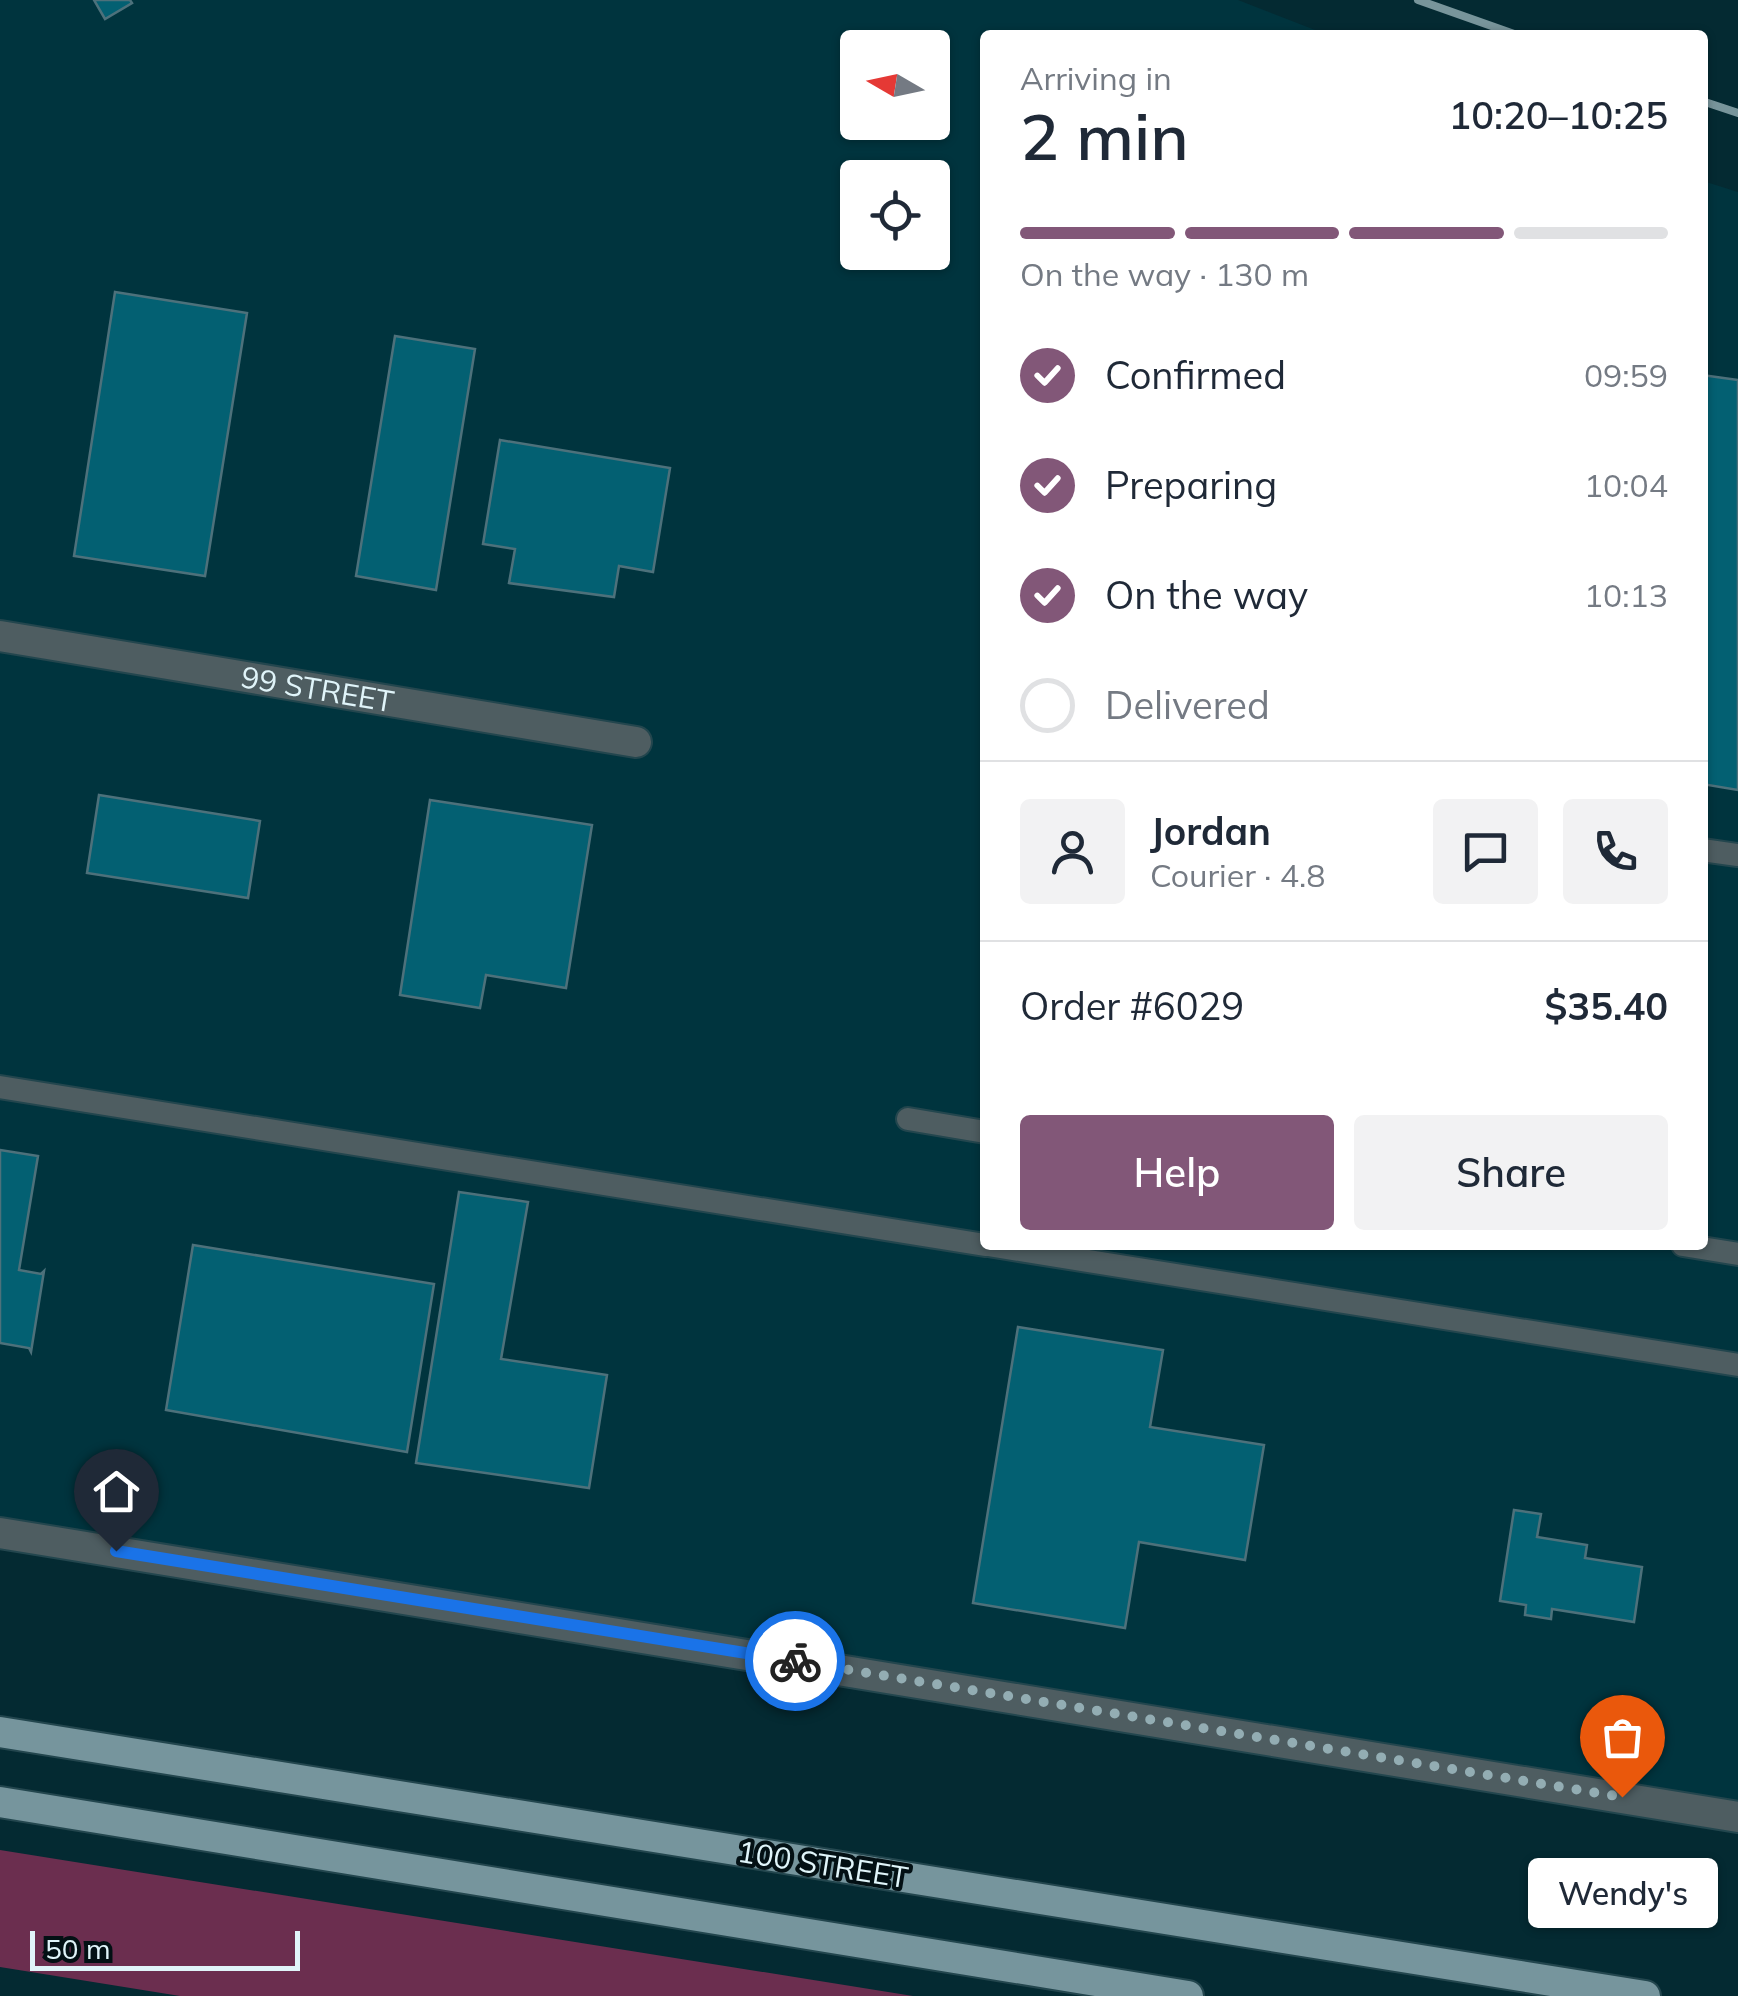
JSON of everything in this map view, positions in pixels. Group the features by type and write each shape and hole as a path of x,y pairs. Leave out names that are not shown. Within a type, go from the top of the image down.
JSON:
{"main road":[{"name":"100 STREET","path":"0,1732 1646,1996"},
{"path":"0,1802 1188,1996"}],"street":[{"name":"99 STREET","path":"0,636 636,742"},
{"path":"0,1532 1738,1816"}],"lane":[{"path":"1708,851 1738,855"},
{"path":"0,1087 980,1244"},
{"path":"908,1120 980,1131"},
{"path":"1708,1249 1738,1254"},
{"path":"1055,1250 1738,1365"}],"shaded area":[{"path":"0,0 1238,0 1315,30 980,30 980,1250 1708,1250 1708,183 1738,192 1738,1817 0,1533"},
{"path":"0,1850 913,1996 180,1996 0,1967"}],"building":[{"path":"94,0 130,0 132,3 105,19"},
{"path":"115,292 247,313 205,576 74,556"},
{"path":"395,336 475,349 436,590 356,576"},
{"path":"1708,376 1738,380 1738,790 1708,785"},
{"path":"500,440 670,468 653,572 619,566 614,597 509,583 515,549 483,544"},
{"path":"99,795 260,821 248,898 87,873"},
{"path":"430,800 592,825 566,988 486,975 480,1008 400,995"},
{"path":"0,1150 38,1156 19,1270 41,1274 44,1271 31,1352 29,1348 0,1343"},
{"path":"459,1192 528,1202 501,1359 607,1375 589,1488 416,1463"},
{"path":"193,1245 434,1284 407,1452 166,1410"},
{"path":"1018,1327 1163,1350 1150,1427 1264,1445 1245,1560 1139,1542 1125,1628 973,1603"},
{"path":"1514,1510 1541,1514 1537,1537 1587,1545 1585,1558 1642,1567 1634,1622 1552,1609 1551,1619 1525,1615 1526,1605 1500,1601"}],"railway":[{"path":"1418,0 1503,30"},
{"path":"1708,103 1738,113"}],"way so far":[{"path":"795,1661 1622,1797"}],"place":[{"name":"Wendy's","path":"1622,1797"}],"route":[{"path":"116,1551 795,1661"}]}
